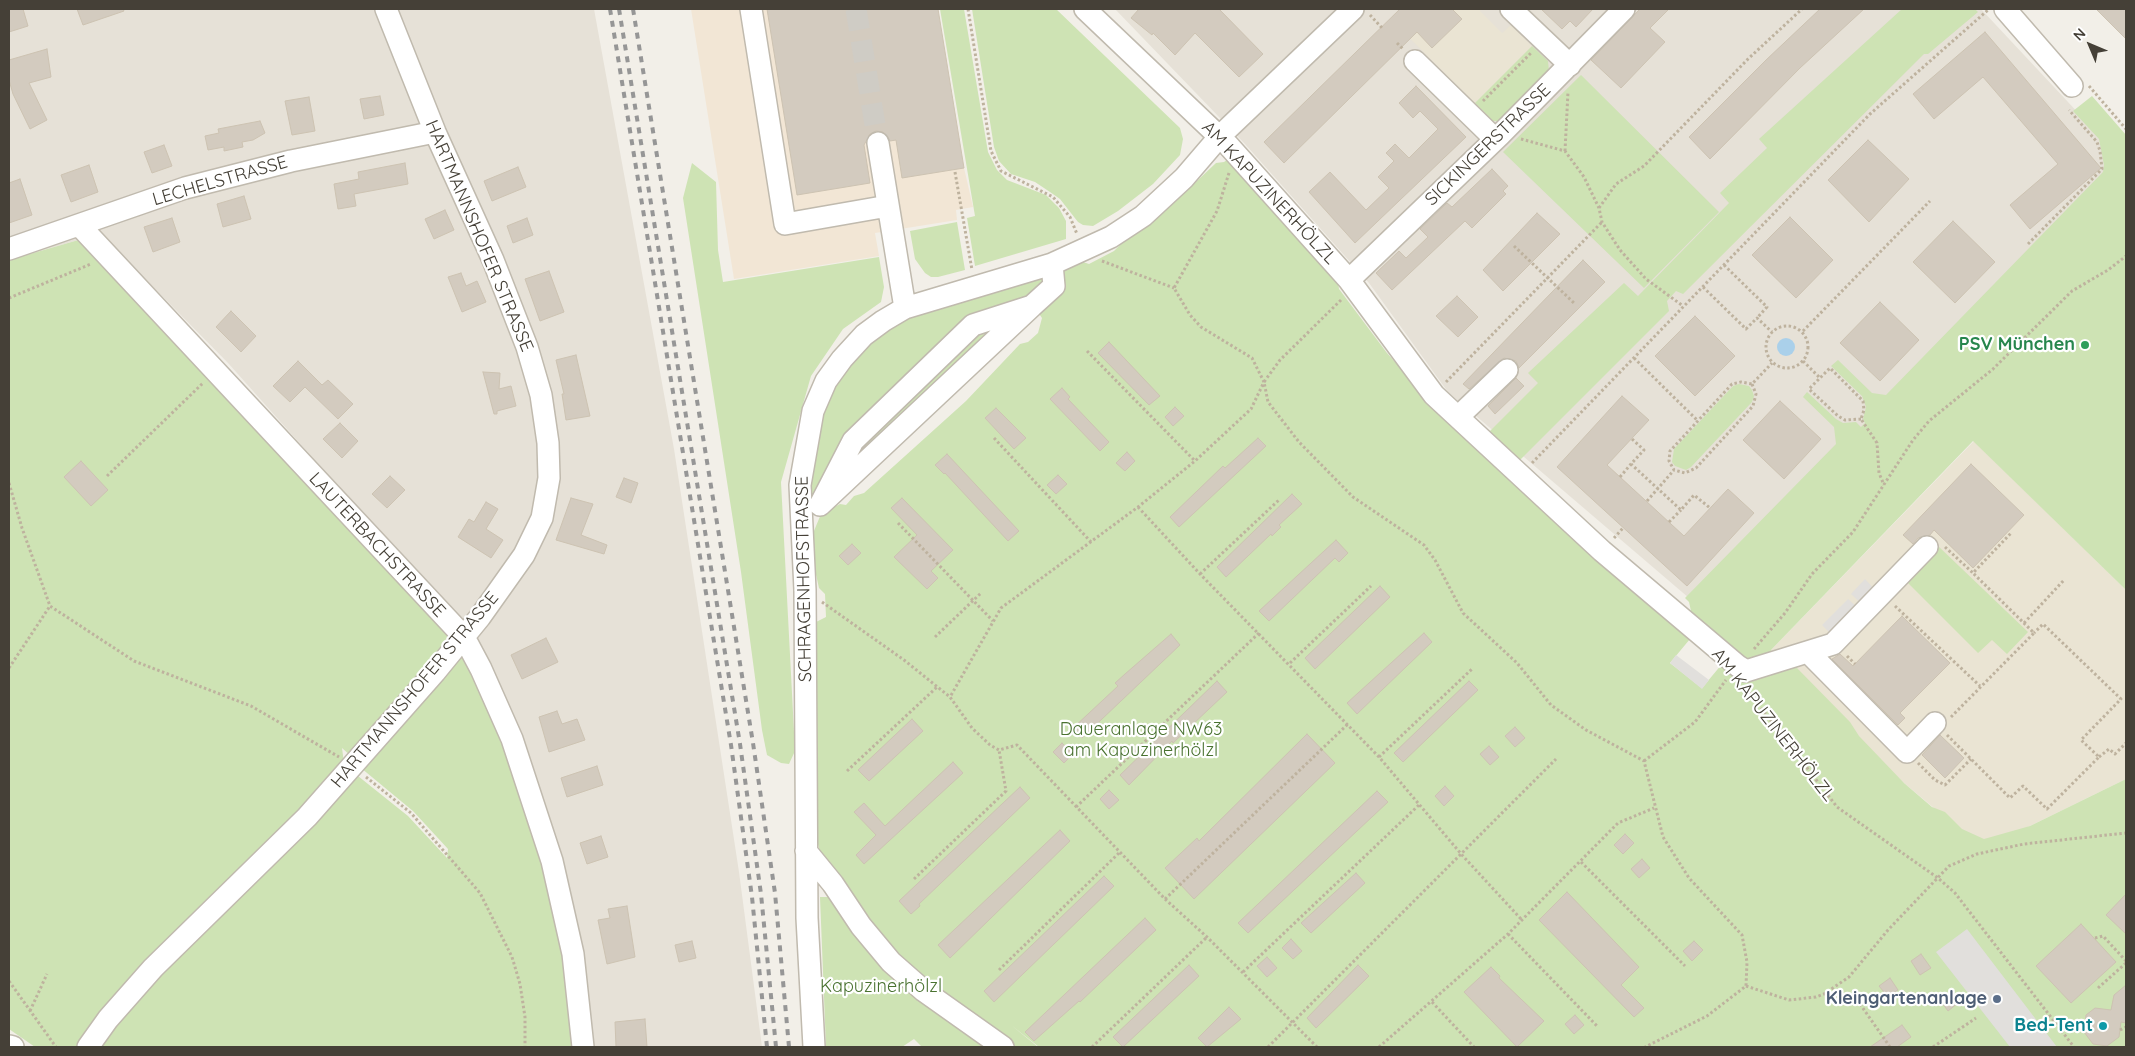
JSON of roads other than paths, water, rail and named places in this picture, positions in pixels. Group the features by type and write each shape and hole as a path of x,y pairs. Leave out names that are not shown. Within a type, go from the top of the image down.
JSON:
{"street":[{"name":"HARTMANNSHOFER STRASSE","path":"88,1047 108,1019 153,968 268,857 353,766 464,637 524,555 542,518 549,478 548,443 541,395 527,347 493,260 435,132 386,9"},
{"path":"751,9 784,224 888,206"},
{"name":"AM KAPUZINERHÖLZL","path":"1084,9 1223,143 1354,286 1434,395 1519,476 1731,664 1746,671 1809,653"},
{"path":"1511,9 1570,65"},
{"name":"SICKINGERSTRASSE","path":"1354,286 1624,9"},
{"path":"2005,9 2072,86"},
{"name":"SCHRAGENHOFSTRASSE","path":"814,1047 807,918 805,590 800,484 805,444 813,411 826,381 842,358 864,335 905,308 1052,264 1080,253 1111,237 1143,216 1223,143 1360,11"},
{"path":"1415,61 1470,114 1498,137"},
{"name":"LECHELSTRASSE","path":"9,249 80,226 185,188 291,161 435,132"},
{"path":"878,143 905,308"},
{"name":"LAUTERBACHSTRASSE","path":"80,226 214,372 464,637 512,740 552,861 572,954 583,1047"},
{"path":"802,523 820,505 853,440 973,325 1032,306 1054,286 1052,264"},
{"path":"1458,418 1507,370"},
{"path":"1934,546 1882,594 1833,644 1809,653 1907,752 1938,726"},
{"path":"806,851 833,884 861,926 891,962 924,991 1003,1047"},
{"path":"9,1046 13,1047"}],"water":[{"path":"1786,338 1792,341 1795,347 1792,353 1786,356 1780,353 1777,347 1780,341"}],"tunnel":[{"path":"856,9 878,143"}],"railway":[{"path":"610,9 731,745 752,897 767,1047"},
{"path":"619,9 740,744 761,894 776,1047"},
{"path":"633,9 753,743 775,893 789,1047"}],"place":[{"name":"PSV München","path":"2085,345"},
{"name":"Kleingartenanlage","path":"1997,999"},
{"name":"Bed-Tent","path":"2103,1026"}],"park label":[{"name":"Daueranlage NW63 am Kapuzinerhölzl","path":"1141,740"},
{"name":"Kapuzinerhölzl","path":"881,987"}]}
